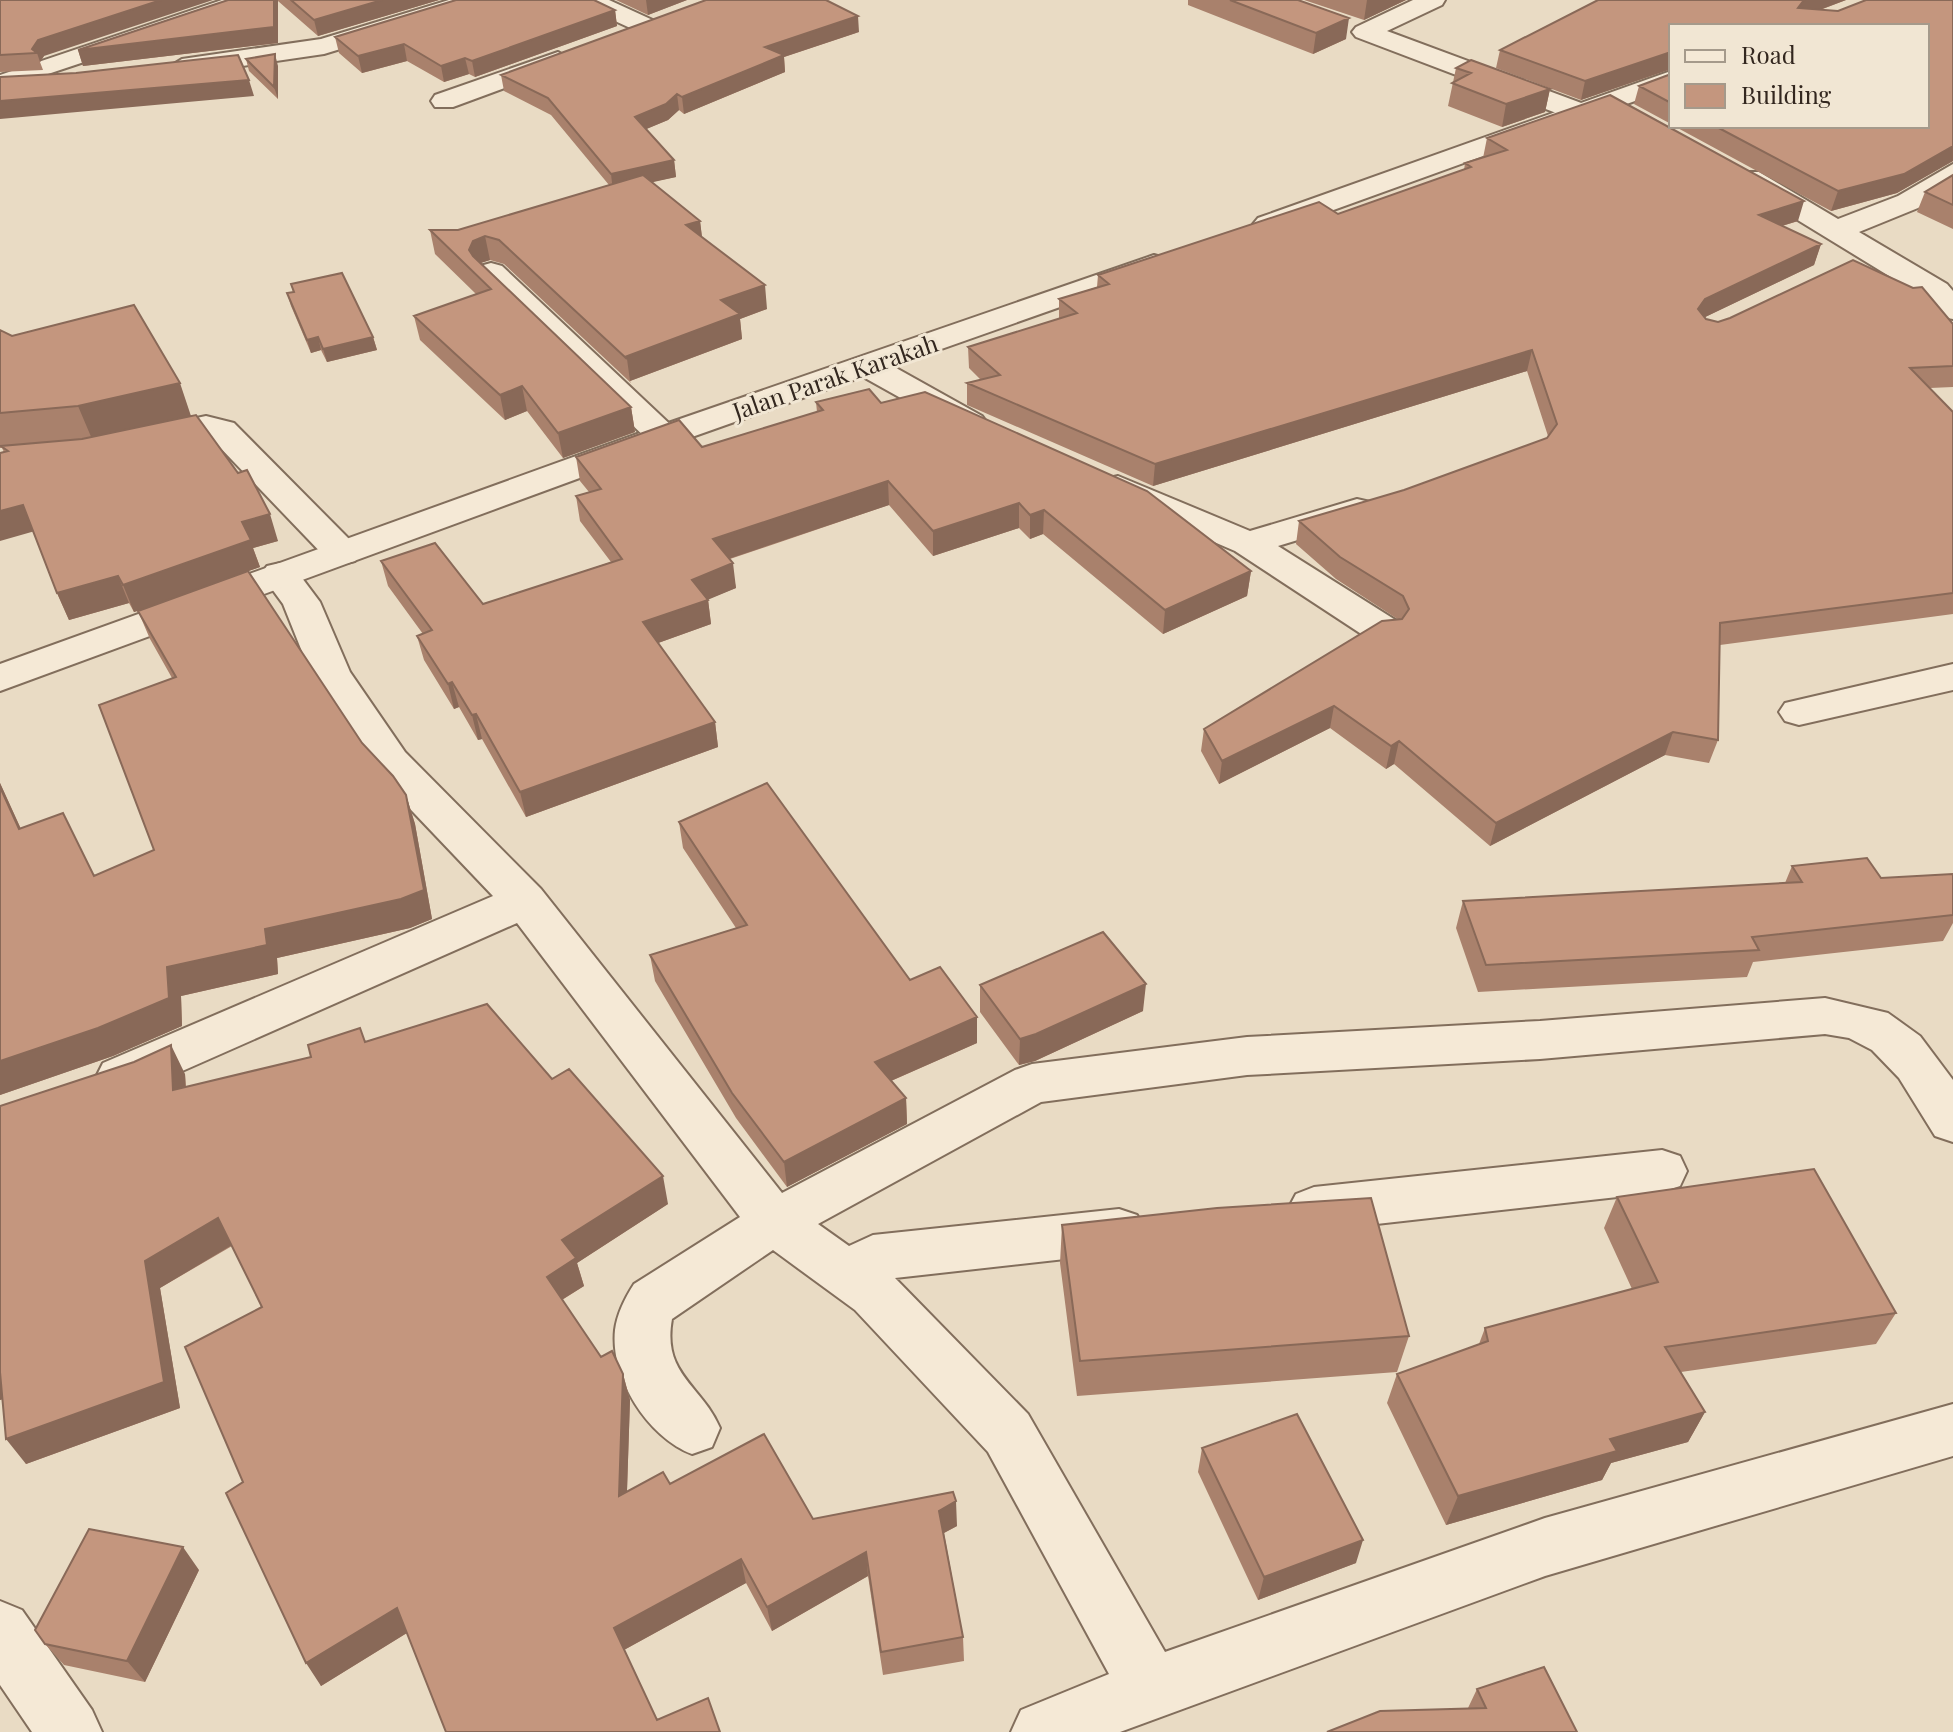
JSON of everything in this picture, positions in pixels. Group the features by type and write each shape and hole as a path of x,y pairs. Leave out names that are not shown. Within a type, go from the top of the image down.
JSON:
{"street":[{"path":"1,83 246,0"},
{"path":"161,70 324,46 475,0"},
{"path":"589,0 648,27"},
{"path":"1365,32 1433,0"},
{"path":"619,38 677,16"},
{"path":"1338,23 1609,111"},
{"path":"444,101 575,54"},
{"path":"1,83 87,80"},
{"path":"1240,234 1609,111 1669,80"},
{"path":"1729,167 1838,230 1860,258 1936,291 1953,310"},
{"path":"1838,230 1908,202 1953,173"},
{"name":"Jalan Parak Karakah","path":"0,678 663,436 1180,255"},
{"path":"491,272 663,436"},
{"path":"868,366 994,433"},
{"path":"107,448 183,428 206,426 222,430 342,553"},
{"path":"1093,476 1248,543 1383,630"},
{"path":"1248,543 1386,501"},
{"path":"280,574 301,602 331,674 390,762 525,901 774,1222 874,1293 1008,1433 1151,1688"},
{"path":"1799,712 1953,677"},
{"path":"73,1093 131,1073 525,901"},
{"path":"692,1428 652,1379 642,1335 643,1315 653,1301 774,1222 1032,1084 1247,1056 1540,1040 1825,1016 1852,1018 1876,1026 1892,1038 1920,1069 1953,1122"},
{"path":"1267,1215 1662,1171"},
{"path":"849,1275 873,1258 1173,1225"},
{"path":"1043,1732 1151,1688 1545,1547 1953,1430"},
{"path":"0,1632 70,1732"}],"building":[{"path":"0,0 161,0 38,40 32,49 37,53 0,55"},
{"path":"228,0 274,0 274,27 78,50"},
{"path":"291,0 382,0 314,20"},
{"path":"456,0 594,0 615,10 472,61 465,58 441,66 404,44 358,56 335,37"},
{"path":"706,0 826,0 858,16 765,47 784,55 682,97 677,94 666,104 635,117 674,160 611,174 548,98 501,75"},
{"path":"1230,0 1298,0 1349,18 1316,33"},
{"path":"1598,0 1804,0 1798,8 1838,11 1866,0 1953,0 1953,146 1904,174 1838,191 1719,128 1929,128 1929,24 1669,24 1669,53 1585,81 1500,50"},
{"path":"275,54 274,87 246,59"},
{"path":"238,55 249,80 0,101 0,77 76,73"},
{"path":"1471,60 1550,89 1506,104 1452,83 1471,73 1456,68"},
{"path":"1669,75 1669,102 1639,86"},
{"path":"1610,95 1804,201 1759,215 1821,244 1705,299 1698,309 1706,319 1718,322 1730,318 1853,260 1913,288 1922,287 1953,324 1953,366 1910,368 1953,412 1953,593 1720,623 1718,740 1673,732 1496,823 1399,741 1391,746 1334,706 1222,761 1204,729 1382,621 1402,619 1409,609 1403,596 1340,557 1299,521 1404,490 1547,438 1557,424 1532,350 1155,464 967,383 1000,375 968,347 1077,313 1059,299 1109,284 1098,275 1319,202 1338,214 1471,167 1465,163 1507,150 1487,138"},
{"path":"643,175 700,221 686,225 765,285 721,300 740,314 625,357 627,359 499,240 485,236 473,241 469,250 473,256 631,407 558,433 522,386 500,395 414,316 491,289 430,230 458,230"},
{"path":"1953,175 1953,205 1925,192"},
{"path":"342,273 373,337 323,349 318,337 307,340 287,293 294,292 291,284"},
{"path":"134,305 180,383 78,406 0,413 0,330 12,336"},
{"path":"869,389 881,403 925,392 1147,491 1251,571 1165,610 1044,510 1030,515 1019,503 933,531 888,481 713,539 733,563 692,580 708,600 643,622 715,722 520,792 476,714 472,715 452,682 448,684 417,636 432,630 381,561 435,543 483,604 622,559 576,496 601,489 576,457 679,420 702,447 823,410 816,402"},
{"path":"196,415 238,473 247,470 270,514 242,522 251,540 123,585 118,576 57,593 23,505 0,511 0,453 8,451 1,446 82,439"},
{"path":"248,571 362,743 406,795 424,890 401,899 265,929 267,945 167,967 169,998 98,1028 0,1061 0,787 19,829 63,813 94,876 154,850 99,705 176,677 138,611"},
{"path":"767,783 910,980 940,967 977,1017 875,1062 906,1098 784,1162 732,1093 650,955 747,925 679,822"},
{"path":"1867,858 1881,878 1953,874 1953,915 1752,937 1759,950 1486,965 1463,901 1802,882 1792,866"},
{"path":"1103,932 1146,984 1020,1039 980,985"},
{"path":"487,1004 552,1079 569,1069 663,1176 562,1240 576,1258 547,1277 601,1357 612,1351 623,1374 619,1496 663,1472 670,1484 764,1434 813,1519 953,1492 956,1501 939,1511 963,1637 881,1652 866,1552 767,1607 741,1559 614,1628 657,1720 708,1698 720,1732 446,1732 397,1608 306,1663 226,1493 243,1482 185,1347 262,1307 218,1218 145,1261 164,1382 6,1439 0,1372 0,1106 134,1062 171,1045 173,1090 311,1057 308,1045 360,1028 365,1042"},
{"path":"1814,1169 1896,1313 1665,1347 1705,1412 1610,1439 1617,1451 1458,1496 1397,1374 1488,1341 1485,1328 1658,1282 1617,1197"},
{"path":"1371,1198 1409,1336 1080,1361 1062,1225 1217,1208"},
{"path":"1297,1414 1363,1540 1264,1577 1202,1448"},
{"path":"89,1529 183,1547 127,1661 45,1644 35,1630"},
{"path":"1544,1667 1577,1732 1327,1732 1380,1711 1486,1708 1477,1689"}]}
